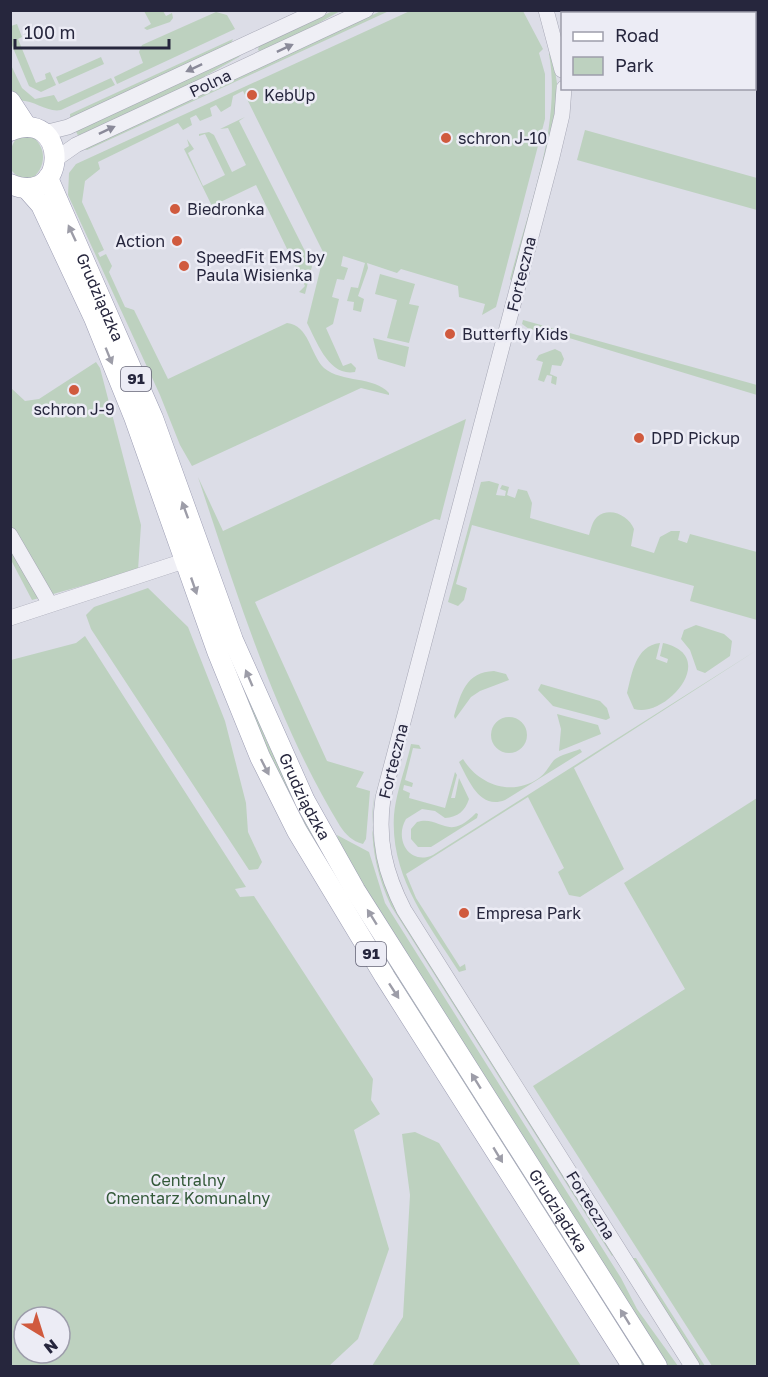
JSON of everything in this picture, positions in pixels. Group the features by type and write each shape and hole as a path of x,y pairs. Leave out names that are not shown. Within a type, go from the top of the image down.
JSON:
{"main road":[{"path":"10,101 27,130 55,149 56,159 48,178 42,184 18,186"},
{"name":"Grudziądzka","path":"48,178 153,418 193,558 247,726 297,831 379,967 632,1366"},
{"name":"Grudziądzka","path":"18,186 42,205 93,318 193,558 233,640 272,731 333,853 657,1366"}],"street":[{"name":"Polna","path":"27,130 68,127 319,10"},
{"name":"Polna","path":"56,159 68,148 366,10"},
{"path":"539,10 555,41"},
{"path":"546,10 561,66"},
{"name":"Forteczna","path":"564,90 562,115 552,157 383,798 381,843 386,871 404,910 692,1366"},
{"path":"10,535 50,604"},
{"path":"10,618 193,558"}],"green space":[{"path":"412,10 523,11 543,49 539,53 545,74 545,119 496,307 482,315 485,304 459,297 458,286 401,269 397,273 367,263 368,268 358,296 364,299 361,312 353,310 354,302 347,301 351,287 358,288 365,263 343,256 341,266 348,268 344,280 337,279 332,297 339,299 333,324 326,328 343,366 351,363 356,368 355,372 346,372 331,364 307,323 324,254 243,91 233,96 231,106 221,112 216,105 210,108 212,116 200,121 196,115 190,118 192,125 183,130 178,123 98,162 100,169 85,181 82,202 104,250 98,253 100,257 106,254 112,266 109,272 125,307 134,310 168,379 287,323 294,325 305,334 319,362 331,373 375,384 389,393 389,395 361,388 192,466 180,445 160,395 68,195 69,173 76,164"},
{"path":"144,11 163,11 166,16 172,13 173,18 170,22 147,30 144,28 151,24"},
{"path":"333,11 340,11 296,36 261,52 258,50 259,45"},
{"path":"381,11 389,11 87,150 84,149"},
{"path":"216,12 227,15 235,29 117,84 114,77 143,63 139,52 142,45"},
{"path":"17,24 22,37 18,39 36,83 46,79 45,74 50,72 56,85 41,92 29,86 11,43 11,26"},
{"path":"233,39 231,43 70,118 70,114"},
{"path":"552,51 558,90 556,114 513,283 510,279 534,196 547,138 552,81 549,54"},
{"path":"243,52 239,57 173,94 79,137 75,130"},
{"path":"101,57 104,64 59,84 56,77"},
{"path":"10,63 22,88 35,99 54,95 58,102 111,78 115,85 61,110 50,109 16,101 11,87"},
{"path":"245,117 239,121 307,255 315,254 305,294 299,292 305,286 256,185 212,206 184,149 189,146 187,139 194,149 188,153 203,186 225,175 205,134 199,136 199,134 209,132 214,135 232,172 246,165 228,128 220,129"},
{"path":"585,130 757,178 757,210 577,160"},
{"path":"21,135 34,138 43,154 39,171 30,180 18,177 11,170 12,146"},
{"path":"380,274 415,284 409,304 419,306 409,343 387,338 397,300 375,294"},
{"path":"523,320 757,385 757,395 556,334 529,329 522,324"},
{"path":"373,338 409,347 405,367 378,359"},
{"path":"555,349 561,352 564,359 561,366 552,365 550,374 557,377 556,385 551,383 552,376 547,375 544,382 538,380 543,362 536,360 539,355"},
{"path":"96,362 100,368 141,525 138,570 32,600 11,560 11,388 25,401 39,399"},
{"path":"466,419 440,520 435,519 255,602 327,761 364,772 356,787 370,791 366,839 363,844 350,837 340,826 296,742 259,656 198,477 223,531"},
{"path":"489,481 499,484 496,495 505,496 506,491 500,489 502,485 509,487 507,495 515,498 518,489 527,491 532,503 530,518 589,535 597,517 608,512 618,514 632,524 634,529 631,546 654,553 660,537 671,531 680,531 678,540 687,543 690,534 757,552 757,620 690,601 694,586 472,525 456,584 467,588 464,600 458,606 448,602 481,482"},
{"path":"148,588 188,627 225,721 246,803 248,832 262,862 258,869 249,870 91,629 86,615 94,607"},
{"path":"205,594 267,742 314,834 649,1366 640,1366 411,1007 278,779"},
{"path":"696,625 724,634 732,641 730,656 705,673 697,670 690,650 681,639 684,630"},
{"name":"Centralny Cmentarz Komunalny","path":"85,636 246,887 235,889 240,897 254,896 373,1079 371,1100 380,1114 354,1130 389,1249 358,1339 329,1366 11,1366 11,660 76,643"},
{"path":"660,643 656,659 667,663 668,659 660,656 663,643 680,650 687,660 687,672 682,685 660,705 647,710 634,709 627,693 636,662 645,649"},
{"path":"757,650 574,768 624,869 580,897 569,895 558,872 564,868 528,797 406,874 416,898 460,967 465,964 466,970 459,972 413,898 398,859 394,838 394,815 411,744 419,745 421,749 413,748 405,780 413,783 412,787 404,785 403,790 410,793 409,798 445,808 455,772 457,775 451,798 455,798 459,778 469,799 463,810 454,816 445,818 435,811 422,809 406,819 402,835 406,849 417,857 424,857 433,855"},
{"path":"494,671 506,674 509,680 480,691 471,697 455,719 454,716 466,685 477,675"},
{"path":"541,684 600,701 607,708 610,718 606,720 553,706 538,690"},
{"path":"557,714 598,725 601,734 559,751 561,729"},
{"path":"509,717 522,722 527,735 522,748 509,753 496,748 491,735 496,722"},
{"path":"580,749 582,752 505,800 496,802 489,801 476,792 459,762 463,759 478,776 487,781 507,787 518,787 539,778 557,758"},
{"path":"757,798 757,1366 712,1366 533,1086 685,989 624,883"},
{"path":"476,813 477,818 431,847 418,847 411,839 411,829 417,822 458,826"},
{"path":"372,830 381,872 615,1254 612,1256 391,906 380,879"},
{"path":"337,835 369,852 385,903 621,1278 637,1309 678,1366 663,1366 472,1067 339,844"},
{"path":"415,1132 439,1143 581,1366 372,1366 403,1317 410,1195 402,1134"},
{"path":"630,1258 636,1258 705,1366 700,1366"}],"place":[{"name":"KebUp","path":"252,95"},
{"name":"schron J-10","path":"446,138"},
{"name":"Biedronka","path":"175,209"},
{"name":"Action","path":"177,241"},
{"name":"SpeedFit EMS by Paula Wisienka","path":"184,266"},
{"name":"Butterfly Kids","path":"450,334"},
{"name":"schron J-9","path":"74,390"},
{"name":"DPD Pickup","path":"639,438"},
{"name":"Empresa Park","path":"464,913"}]}
